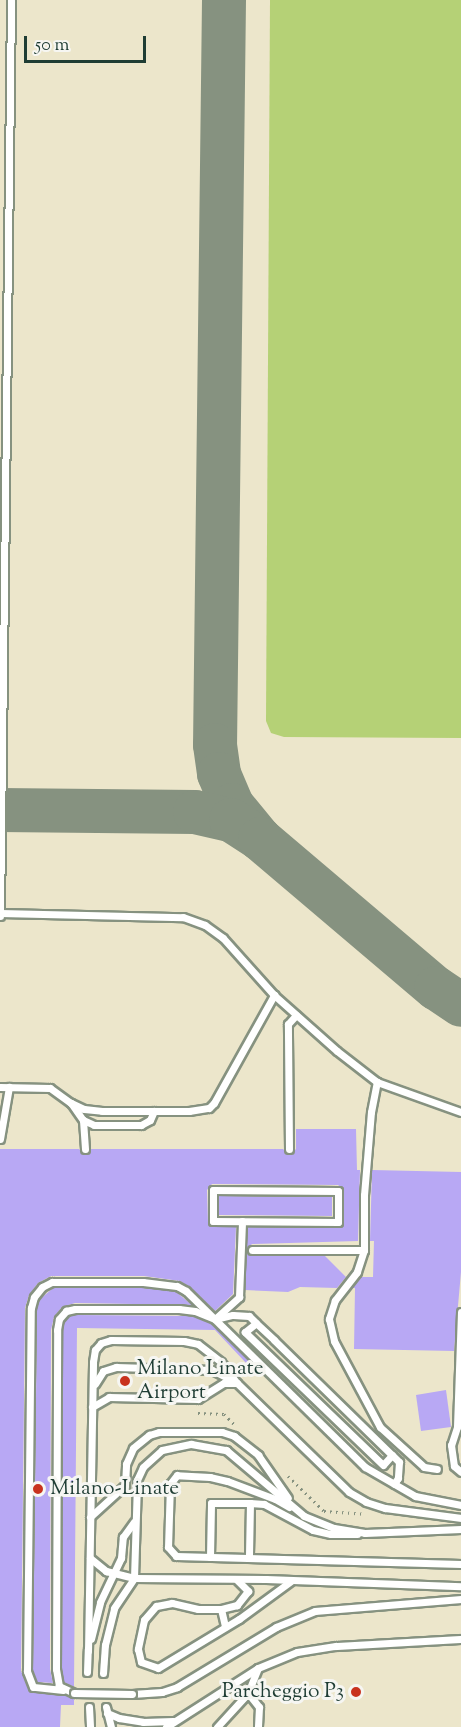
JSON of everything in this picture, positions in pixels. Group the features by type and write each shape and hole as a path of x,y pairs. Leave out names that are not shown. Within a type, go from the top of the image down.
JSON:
{"lane":[{"path":"10,0 0,914 183,916 205,925 223,938 274,995 377,1083 461,1112"},
{"path":"0,1087 50,1088 84,1109 202,1110 214,1103 274,995"},
{"path":"289,1149 288,1024 296,1015"},
{"path":"377,1083 371,1112 365,1183 364,1250 357,1272 335,1300 329,1319 334,1341 380,1427 424,1467 437,1468"},
{"path":"0,1139 9,1087"},
{"path":"71,1103 83,1120 94,1125 141,1125 150,1120 154,1111"},
{"path":"83,1120 85,1149"},
{"path":"213,1190 338,1191 338,1222 242,1221 213,1221 213,1190"},
{"path":"215,1319 239,1297 242,1283 242,1221"},
{"path":"252,1250 364,1250"},
{"path":"461,1505 415,1496 365,1467 186,1291 158,1283 52,1282 42,1287 34,1297 30,1308 27,1671 33,1687 74,1693 162,1692 177,1687 276,1627 315,1611 461,1599"},
{"path":"63,1690 57,1683 56,1669 59,1319 66,1311 75,1309 179,1309 195,1311 215,1319 233,1315 249,1316 399,1462 398,1478 394,1484"},
{"path":"461,1312 457,1427 452,1445 454,1466 461,1472"},
{"path":"256,1323 245,1332 383,1465 392,1455"},
{"path":"87,1672 92,1407 95,1350 100,1342 111,1340 184,1341 198,1344 220,1362 237,1383 334,1478 366,1502 415,1513 461,1518"},
{"path":"93,1389 103,1371 116,1367 212,1370 237,1383"},
{"path":"92,1407 109,1397 198,1399 224,1383 237,1383"},
{"path":"90,1517 125,1485 126,1464 133,1448 149,1435 172,1431 222,1432 234,1436 258,1455 292,1504"},
{"path":"103,1672 105,1645 114,1608 122,1592 134,1578 137,1480 143,1467 162,1450 174,1446 205,1445 226,1450 304,1516"},
{"path":"365,1533 334,1528 304,1516 275,1499 227,1481 210,1477 177,1475 170,1484 168,1547 176,1556 461,1564"},
{"path":"210,1557 211,1503 264,1504 313,1530 347,1536 365,1533 461,1529"},
{"path":"249,1557 250,1503"},
{"path":"88,1651 100,1602 121,1558 123,1537 134,1522"},
{"path":"90,1558 103,1570 114,1575 134,1578 461,1586"},
{"path":"237,1580 246,1586 247,1595 237,1605 221,1609 198,1609 172,1603 156,1606 144,1620 138,1649 141,1662 152,1668 158,1668 225,1628 292,1581"},
{"path":"221,1609 225,1628"},
{"path":"166,1727 258,1668 297,1652 336,1646 461,1639"},
{"path":"217,1727 249,1693 258,1668"},
{"path":"249,1693 259,1707 258,1727"},
{"path":"89,1707 90,1727"},
{"path":"111,1727 107,1710 119,1718 144,1722 175,1721"}],"path":[{"path":"198,1413 224,1414 241,1430"},
{"path":"282,1470 324,1511 364,1514"}],"green space":[{"path":"270,0 461,0 461,738 284,737 271,733 266,721"}],"building":[{"path":"296,1129 356,1129 357,1170 360,1170 358,1241 252,1244 247,1249 247,1227 341,1227 344,1222 343,1189 338,1185 212,1184 207,1190 208,1223 213,1227 236,1227 233,1294 215,1311 190,1287 180,1281 144,1276 51,1276 38,1283 29,1295 25,1308 21,1671 30,1692 65,1695 74,1699 74,1705 61,1705 60,1727 0,1727 0,1149 79,1149 85,1155 91,1149 283,1149 290,1155 296,1149"},
{"path":"372,1170 461,1172 461,1272 454,1351 354,1349 355,1288 351,1288 360,1277 373,1277 374,1241 370,1241"},
{"path":"219,1196 332,1197 332,1216 219,1215"},
{"path":"246,1251 252,1256 325,1256 346,1277 337,1288 300,1287 288,1292 245,1290"},
{"path":"53,1288 143,1288 175,1291 192,1305 75,1303 62,1307 54,1317 51,1330 50,1669 53,1683 37,1682 33,1670 37,1309 39,1300"},
{"path":"69,1316 194,1316 211,1323 250,1361 247,1364 215,1330 77,1328 74,1687 64,1682 62,1669 63,1331 64,1322"},
{"path":"446,1390 451,1427 421,1431 416,1395"}],"taxiway":[{"path":"224,0 215,745 219,774 232,805 260,839"},
{"path":"0,810 195,812 231,820 260,839 436,988 461,1005"}],"place":[{"name":"Milano Linate Airport","path":"125,1381"},
{"name":"Milano-Linate","path":"38,1489"},
{"name":"Parcheggio P3","path":"356,1692"}]}
